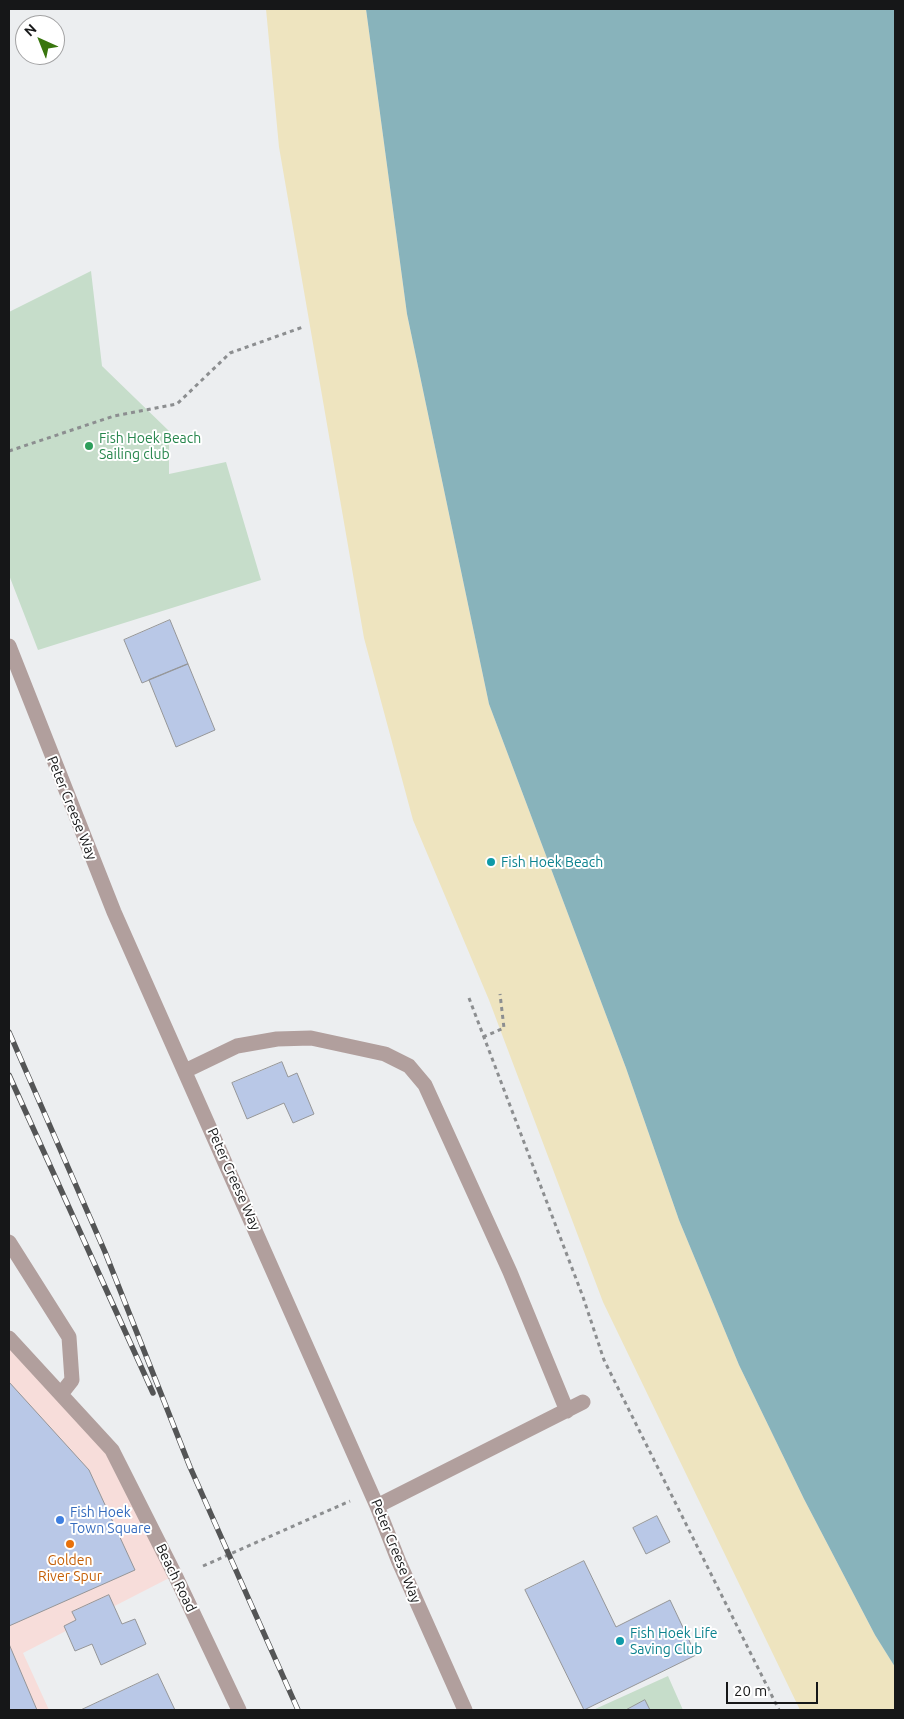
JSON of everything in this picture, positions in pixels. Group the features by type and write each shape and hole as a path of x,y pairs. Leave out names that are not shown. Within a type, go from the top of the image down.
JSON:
{"street":[{"name":"Peter Creese Way","path":"9,646 114,912 374,1499 399,1562 464,1710"},
{"path":"185,1071 237,1046 277,1039 311,1038 385,1054 409,1066 425,1084 510,1272 567,1411"},
{"path":"9,1242 70,1337 72,1380 62,1394"},
{"name":"Beach Road","path":"9,1338 106,1443 123,1470 238,1710"},
{"path":"374,1499 583,1402"}],"path":[{"path":"9,451 114,416 177,404 230,353 303,327"},
{"path":"483,1037 504,1028 500,994"},
{"path":"469,998 579,1287 604,1360 779,1710"},
{"path":"203,1566 242,1547 374,1499"}],"shaded area":[{"path":"9,1338 94,1429 175,1575 23,1653 49,1710 9,1710"}],"green space":[{"name":"Fish Hoek Beach Sailing club","path":"91,271 102,366 169,431 169,474 226,462 261,580 38,650 9,575 9,312"},
{"path":"668,1676 683,1710 593,1710"}],"sand":[{"name":"Fish Hoek Beach","path":"266,9 366,9 407,314 489,704 626,1068 679,1220 739,1365 804,1499 875,1635 895,1667 895,1710 800,1710 603,1302 489,1000 413,820 364,638 279,147"}],"water":[{"path":"366,9 895,9 895,1667 875,1635 804,1499 739,1365 679,1220 626,1068 489,704 407,314"}],"building":[{"path":"170,620 188,664 142,683 124,640"},
{"path":"188,664 215,730 176,747 149,680"},
{"path":"282,1062 288,1077 297,1073 314,1114 293,1123 284,1103 247,1119 232,1083"},
{"name":"Fish Hoek Town Square","path":"9,1382 89,1470 135,1570 9,1626"},
{"path":"657,1516 670,1542 646,1554 633,1528"},
{"name":"Fish Hoek Life Saving Club","path":"584,1561 616,1627 670,1600 696,1655 584,1710 525,1590"},
{"path":"109,1595 122,1624 135,1619 146,1644 101,1665 92,1644 75,1651 64,1626 76,1620 72,1612"},
{"path":"9,1644 37,1710 9,1710"},
{"path":"158,1674 175,1710 81,1710"},
{"path":"645,1700 650,1710 626,1710"}],"railway":[{"path":"9,1032 105,1252 190,1467 298,1710"},
{"path":"9,1075 153,1393"}],"place":[{"name":"Fish Hoek Beach Sailing club","path":"89,446"},
{"name":"Fish Hoek Beach","path":"491,862"},
{"name":"Fish Hoek Town Square","path":"60,1520"},
{"name":"Golden River Spur","path":"70,1544"},
{"name":"Fish Hoek Life Saving Club","path":"620,1641"}]}
